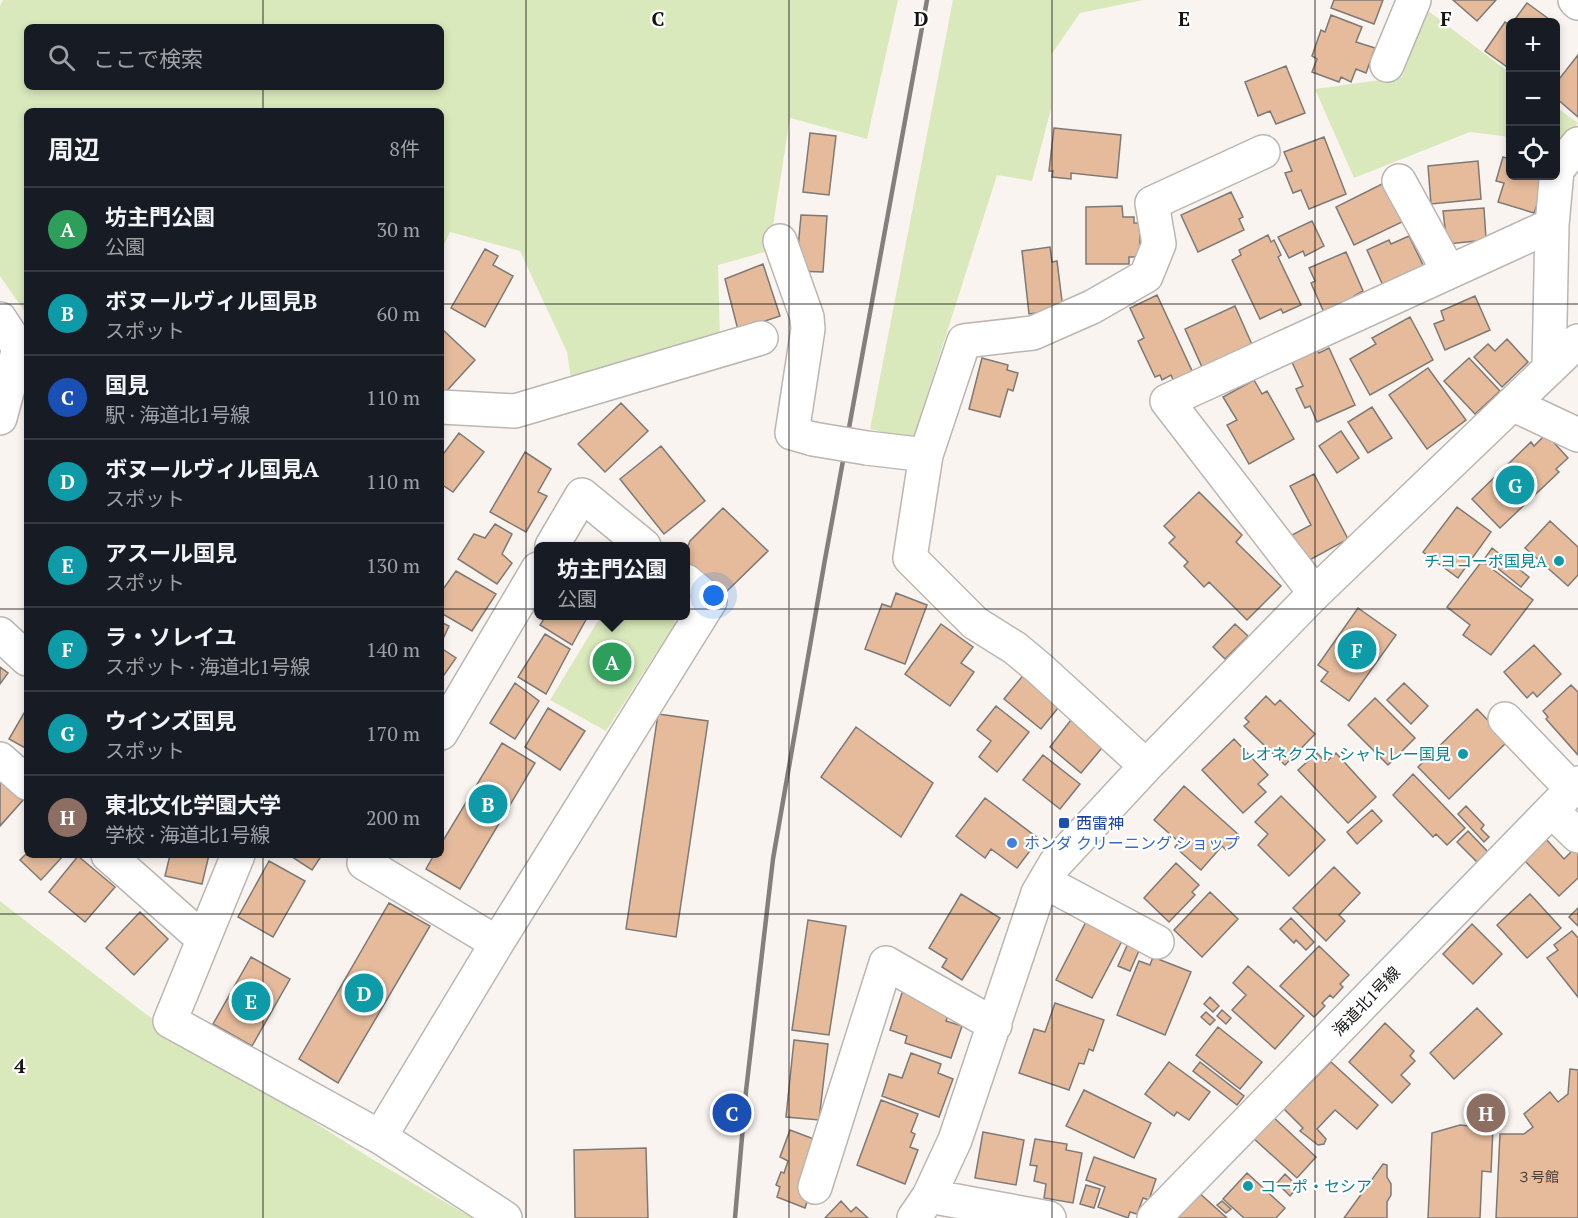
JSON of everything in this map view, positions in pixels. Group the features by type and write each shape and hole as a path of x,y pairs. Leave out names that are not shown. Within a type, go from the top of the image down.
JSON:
{"street":[{"path":"1387,64 1414,0"},
{"path":"1549,369 1552,225 1557,170 1578,144"},
{"path":"1146,766 1031,661 975,623 910,558 926,455 964,341 1033,333 1092,308 1146,276 1159,244 1152,203 1263,152"},
{"path":"1399,182 1449,272"},
{"path":"1315,593 1167,401 1552,225"},
{"path":"780,241 807,317 808,329 792,433 813,439 926,455"},
{"path":"0,319 20,348 0,418"},
{"path":"444,407 515,411 761,338"},
{"path":"1049,1218 922,1207 955,1140 1038,893 1055,864 1146,766 1315,593 1578,341"},
{"path":"1512,404 1578,435"},
{"path":"554,542 582,495 639,542"},
{"path":"444,728 534,576"},
{"path":"380,1137 496,943 710,601 690,584"},
{"path":"0,634 24,656"},
{"path":"1505,719 1567,794 1578,836"},
{"path":"0,759 24,780"},
{"name":"海道北1号線","path":"1154,1218 1567,794"},
{"path":"111,858 203,939"},
{"path":"237,858 170,1021 380,1137 505,1218"},
{"path":"366,858 363,863 496,943"},
{"path":"1045,882 1157,942"},
{"path":"815,1187 886,963 995,1025"}],"green space":[{"path":"3,0 898,0 867,139 790,118 769,251 718,265 720,341 572,386 567,352 520,251 450,232 444,245 444,108 24,108 24,311 0,276 0,6"},
{"path":"953,0 1143,0 1080,13 1051,55 1051,109 1032,181 997,175 913,439 870,429"},
{"path":"1427,10 1506,70 1506,136 1470,132 1354,178 1315,89 1402,77"},
{"path":"1560,110 1578,123 1560,144"},
{"path":"599,620 674,620 675,624 606,731 550,700"},
{"path":"0,901 147,1015 372,1159 472,1218 0,1218"}],"building":[{"path":"1334,0 1383,0 1374,24 1331,8"},
{"path":"1453,0 1496,0 1477,21"},
{"path":"1527,3 1548,18 1516,18"},
{"path":"1331,15 1362,27 1356,42 1375,48 1366,73 1356,69 1351,82 1341,77 1339,82 1312,72 1317,59 1312,56 1321,30 1325,32"},
{"path":"1505,22 1506,23 1506,66 1485,51"},
{"path":"1578,55 1578,117 1560,101 1560,78"},
{"path":"1286,66 1305,113 1276,124 1270,111 1258,116 1245,82"},
{"path":"1054,128 1121,135 1117,178 1071,173 1071,179 1052,177 1053,171 1049,171"},
{"path":"810,133 836,136 829,195 803,192"},
{"path":"1324,137 1346,194 1309,209 1301,190 1293,193 1285,173 1292,171 1284,152"},
{"path":"1503,157 1506,158 1506,180 1546,180 1534,213 1498,202 1504,183 1496,181"},
{"path":"1478,161 1481,199 1431,204 1428,166"},
{"path":"1384,183 1402,222 1354,245 1336,207"},
{"path":"1231,192 1243,217 1239,219 1244,230 1198,252 1181,215"},
{"path":"1122,206 1123,217 1134,217 1134,223 1140,223 1140,257 1129,257 1129,264 1086,264 1086,207"},
{"path":"1484,208 1486,240 1447,244 1443,211"},
{"path":"801,215 827,216 823,272 796,271"},
{"path":"1312,221 1324,246 1305,256 1303,251 1289,258 1278,237"},
{"path":"1268,235 1271,242 1274,240 1281,255 1278,257 1301,305 1283,313 1281,309 1260,319 1232,260 1241,255 1239,250"},
{"path":"1409,236 1426,271 1385,290 1367,250 1389,240 1391,244"},
{"path":"1050,247 1052,262 1057,261 1063,309 1029,314 1022,251"},
{"path":"485,249 498,256 493,265 513,276 485,327 451,308"},
{"path":"1346,252 1363,291 1354,296 1356,301 1325,315 1311,283 1315,281 1309,268"},
{"path":"763,264 780,316 738,330 725,279"},
{"path":"1157,295 1193,373 1174,382 1171,375 1162,380 1160,375 1155,377 1138,341 1144,338 1130,308"},
{"path":"1475,296 1490,330 1445,350 1434,324 1444,320 1441,311"},
{"path":"1235,306 1254,349 1202,367 1185,329"},
{"path":"1410,317 1433,360 1370,395 1350,359 1376,344 1372,338"},
{"path":"444,331 475,360 444,394"},
{"path":"1507,339 1528,362 1502,387 1474,357 1488,344 1495,351"},
{"path":"1316,348 1319,353 1329,348 1355,405 1317,422 1310,406 1305,408 1296,389 1303,386 1291,360"},
{"path":"982,358 1008,365 1007,370 1018,373 1013,391 1008,389 1000,417 969,409"},
{"path":"1469,358 1500,391 1475,414 1444,381"},
{"path":"1428,368 1466,420 1427,449 1389,395"},
{"path":"1254,380 1262,394 1267,391 1294,439 1249,464 1227,425 1237,420 1223,397"},
{"path":"621,403 648,431 605,472 578,444"},
{"path":"1372,407 1392,438 1368,453 1348,422"},
{"path":"1341,431 1359,458 1337,473 1319,446"},
{"path":"459,433 484,452 453,492 444,486 444,453"},
{"path":"1546,434 1568,458 1556,469 1559,472 1500,528 1472,499 1531,442 1534,446"},
{"path":"661,446 705,501 664,534 620,479"},
{"path":"525,452 551,469 538,492 547,496 526,532 490,512"},
{"path":"1314,474 1348,539 1306,562 1292,535 1311,525 1290,486"},
{"path":"1199,492 1242,535 1236,542 1281,586 1247,620 1209,582 1204,587 1184,566 1188,562 1169,543 1175,537 1164,526"},
{"path":"1457,507 1491,532 1458,578 1423,552"},
{"path":"723,508 768,551 726,592 690,564 690,541"},
{"name":"チヨコーポ国見A","path":"1550,521 1578,547 1578,575 1568,586 1525,548"},
{"path":"495,524 512,534 502,554 512,563 497,584 458,559 474,534 485,538"},
{"path":"1492,548 1529,577 1521,587 1485,558"},
{"path":"1482,561 1533,600 1491,655 1463,635 1470,625 1447,607"},
{"path":"456,571 496,594 472,631 444,615 444,588"},
{"path":"896,593 927,605 905,664 865,649 882,604 891,607"},
{"path":"1358,608 1396,635 1349,701 1321,681 1328,672 1318,665"},
{"path":"543,620 586,620 572,645 540,625"},
{"path":"444,624 449,626 444,637"},
{"path":"941,624 973,647 961,663 974,672 950,706 905,674"},
{"path":"1235,624 1248,636 1225,659 1213,647"},
{"path":"545,634 570,649 546,694 518,677"},
{"path":"1534,645 1561,674 1537,697 1533,692 1527,698 1504,672"},
{"path":"444,650 456,658 444,675"},
{"path":"0,667 8,673 0,684"},
{"path":"1025,673 1062,703 1041,729 1004,699"},
{"path":"515,683 539,701 515,739 490,723"},
{"path":"1404,683 1428,706 1411,724 1387,700"},
{"path":"1571,685 1578,692 1578,755 1546,719 1548,717 1543,711"},
{"path":"1266,696 1275,705 1280,700 1315,734 1285,765 1244,726 1249,722 1245,718"},
{"path":"1375,698 1415,738 1388,765 1348,725"},
{"path":"996,706 1029,732 997,772 979,757 991,741 977,730"},
{"path":"548,708 585,731 560,770 525,747"},
{"name":"レオネクスト シャトレー国見","path":"1477,709 1508,741 1449,799 1418,767"},
{"path":"24,713 24,747 9,739"},
{"path":"658,714 708,721 676,937 626,929"},
{"path":"1074,716 1106,743 1081,773 1050,747"},
{"path":"856,727 933,783 901,837 821,777"},
{"path":"1234,739 1268,775 1258,784 1266,792 1243,813 1202,770"},
{"path":"502,743 535,763 460,889 426,869 432,858 444,858 444,839"},
{"path":"1317,753 1326,762 1336,753 1376,797 1348,823 1298,770"},
{"path":"1043,755 1080,784 1060,809 1023,780"},
{"path":"1413,774 1465,828 1447,845 1436,834 1433,837 1393,795"},
{"path":"0,778 24,799 0,826"},
{"path":"1184,786 1239,835 1226,850 1222,846 1201,870 1175,847 1179,842 1154,820"},
{"path":"1281,796 1325,840 1289,876 1258,845 1268,834 1255,822"},
{"path":"985,798 1039,839 1017,868 991,849 985,858 956,836"},
{"path":"1466,806 1484,825 1481,829 1489,837 1484,842 1458,814"},
{"path":"1372,810 1382,821 1357,844 1347,832"},
{"path":"1468,831 1488,852 1477,862 1457,842"},
{"path":"1545,838 1564,859 1574,849 1578,853 1578,878 1559,896 1523,859"},
{"path":"24,856 24,858 61,858 41,880 20,860"},
{"path":"76,858 80,858 115,887 85,922 49,892"},
{"path":"169,858 208,858 202,884 165,876"},
{"path":"294,858 320,858 312,870"},
{"path":"269,861 305,881 273,937 238,917"},
{"path":"1176,863 1199,885 1192,892 1195,895 1169,922 1144,898"},
{"path":"1334,867 1360,893 1339,915 1345,921 1326,941 1293,908"},
{"path":"1210,892 1238,919 1202,957 1174,930"},
{"path":"961,894 1000,918 962,980 942,967 947,959 929,948"},
{"path":"1530,894 1561,928 1527,958 1497,925"},
{"path":"389,903 430,926 338,1083 299,1059"},
{"path":"1578,908 1578,926 1569,917"},
{"path":"140,912 168,939 134,975 106,948"},
{"path":"1088,918 1124,937 1092,998 1056,980"},
{"path":"1291,918 1314,942 1306,950 1296,940 1294,943 1280,929"},
{"path":"808,920 846,926 829,1035 792,1030"},
{"path":"1472,924 1502,954 1473,984 1443,954"},
{"path":"1572,931 1578,938 1578,997 1547,958 1558,950 1554,945"},
{"path":"1130,939 1142,944 1130,971 1118,966"},
{"path":"1319,946 1349,975 1340,984 1343,987 1333,998 1330,995 1322,1003 1325,1006 1314,1017 1280,986"},
{"path":"251,957 290,979 252,1046 213,1024"},
{"path":"1153,957 1191,972 1165,1035 1117,1015 1139,961 1150,965"},
{"path":"1248,966 1304,1016 1275,1049 1232,1010 1246,995 1233,983"},
{"path":"903,990 950,1011 946,1021 962,1026 951,1058 905,1043 907,1036 890,1030"},
{"path":"1210,997 1219,1006 1213,1012 1204,1004"},
{"path":"1055,1003 1104,1020 1093,1051 1089,1049 1084,1064 1079,1063 1069,1090 1019,1073 1034,1029 1045,1032"},
{"path":"1477,1008 1502,1034 1454,1079 1430,1053"},
{"path":"1222,1010 1231,1018 1226,1024 1217,1016"},
{"path":"1206,1012 1215,1020 1210,1025 1201,1017"},
{"path":"1385,1023 1414,1051 1410,1056 1415,1061 1401,1075 1410,1084 1392,1103 1349,1062"},
{"path":"1218,1027 1262,1062 1240,1089 1196,1055"},
{"path":"794,1040 828,1044 819,1120 786,1117"},
{"path":"911,1053 941,1064 938,1073 953,1079 939,1117 882,1096 889,1074 902,1078"},
{"path":"1169,1062 1210,1092 1189,1120 1177,1112 1174,1116 1145,1094"},
{"path":"1200,1062 1244,1096 1237,1105 1193,1071"},
{"path":"1331,1062 1378,1105 1357,1129 1335,1110 1317,1129 1326,1139 1324,1144 1318,1145 1300,1131 1303,1128 1284,1109"},
{"path":"1570,1069 1578,1070 1578,1218 1496,1218 1500,1134 1524,1134 1533,1127 1524,1114 1550,1092 1558,1102 1568,1094"},
{"path":"1084,1090 1151,1123 1134,1158 1066,1126"},
{"path":"881,1100 918,1114 911,1132 915,1134 910,1147 918,1150 905,1184 857,1165"},
{"path":"1271,1115 1316,1157 1297,1178 1251,1136"},
{"path":"1460,1125 1493,1128 1491,1172 1482,1171 1480,1218 1428,1218 1432,1133"},
{"path":"790,1130 819,1141 811,1190 805,1208 777,1197 780,1187 776,1185 788,1161 780,1157"},
{"path":"983,1132 1024,1140 1016,1185 975,1178"},
{"path":"1035,1139 1067,1144 1066,1150 1082,1153 1073,1203 1044,1198 1046,1184 1034,1181 1037,1166 1030,1165"},
{"path":"646,1148 648,1218 575,1218 574,1150"},
{"path":"1094,1157 1156,1179 1149,1200 1143,1198 1137,1214 1130,1212 1128,1218 1098,1207 1105,1187 1086,1180"},
{"path":"1383,1164 1387,1165 1387,1177 1391,1184 1391,1195 1387,1202 1387,1218 1344,1218"},
{"name":"コーポ・セシア","path":"1247,1173 1285,1208 1276,1218 1244,1218 1223,1199"},
{"path":"1285,1174 1298,1187 1290,1196 1277,1183"},
{"path":"1086,1185 1100,1189 1094,1208 1080,1204"},
{"path":"1197,1191 1227,1218 1174,1218"},
{"path":"841,1201 851,1212 856,1207 868,1218 825,1218"},
{"path":"1222,1201 1231,1209 1226,1213 1217,1205"}],"railway":[{"path":"735,1218 746,1091 773,859 927,0"}],"place":[{"name":"ウインズ国見","path":"1515,485"},
{"name":"チヨコーポ国見A","path":"1559,561"},
{"name":"ラ・ソレイユ","path":"1357,650"},
{"name":"坊主門公園","path":"612,662"},
{"name":"レオネクスト シャトレー国見","path":"1463,754"},
{"name":"ボヌールヴィル国見B","path":"488,804"},
{"name":"西雷神","path":"1064,823"},
{"name":"ホンダ クリーニング ショップ","path":"1012,843"},
{"name":"ボヌールヴィル国見A","path":"364,993"},
{"name":"アスール国見","path":"251,1001"},
{"name":"国見","path":"732,1113"},
{"name":"東北文化学園大学","path":"1486,1113"},
{"name":"コーポ・セシア","path":"1248,1186"}]}
